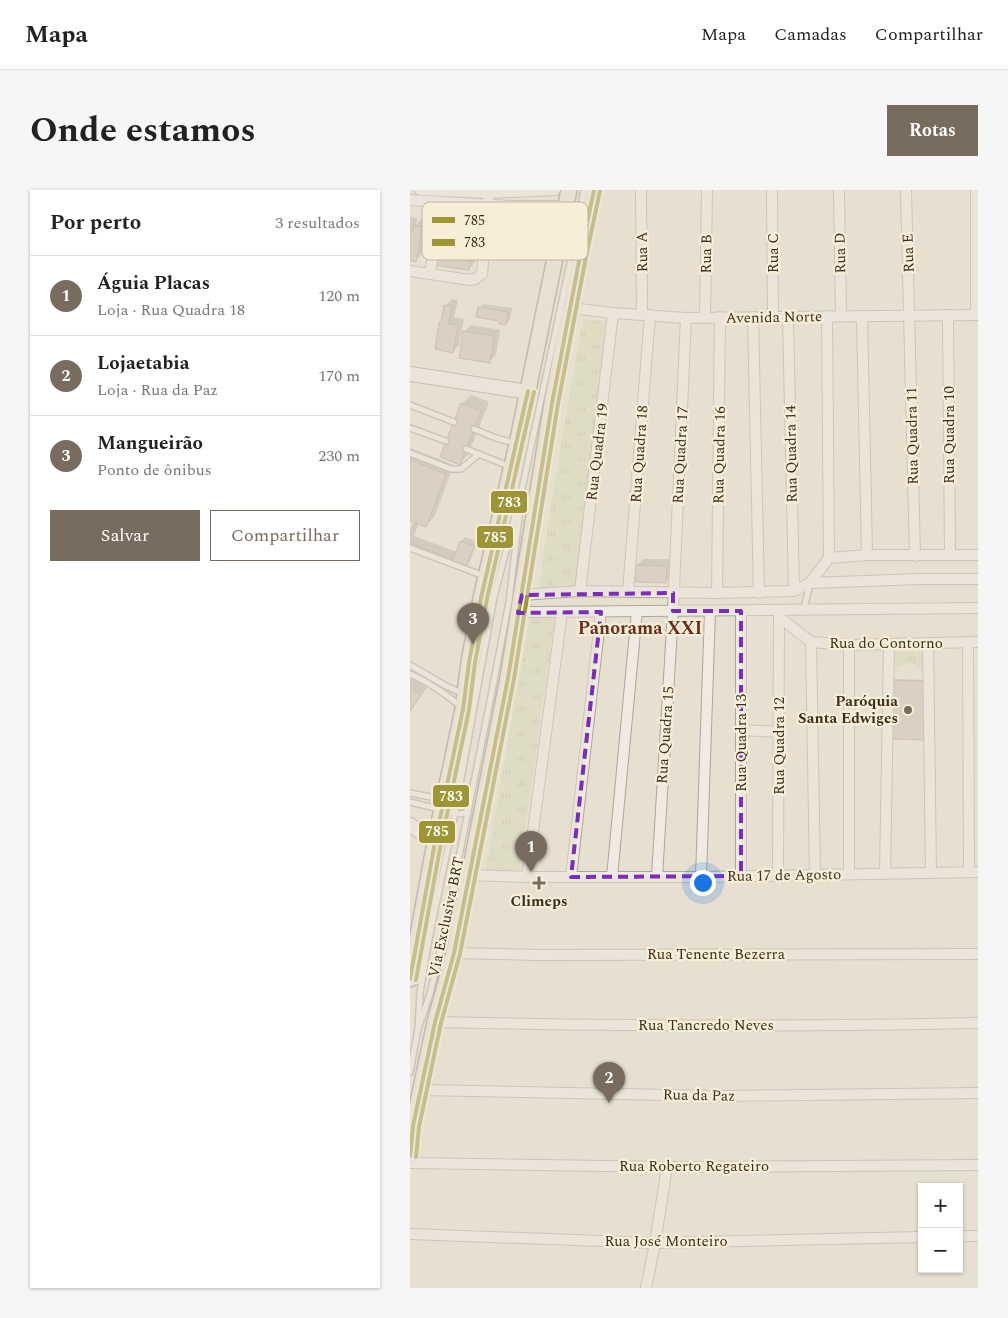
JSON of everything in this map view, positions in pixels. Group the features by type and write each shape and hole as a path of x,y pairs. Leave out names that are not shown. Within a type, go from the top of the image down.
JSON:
{"main road":[{"path":"588,218 594,190"},
{"path":"410,976 434,842 450,806 469,702 470,662 486,577 517,444 554,260"},
{"path":"410,1156 413,1126 435,1022 454,953 508,678 552,403 579,260"}],"street":[{"path":"420,190 554,190"},
{"name":"Rua A","path":"641,190 646,315"},
{"name":"Rua B","path":"705,317 707,190"},
{"name":"Rua C","path":"772,190 773,317"},
{"name":"Rua D","path":"839,190 841,316"},
{"name":"Rua E","path":"906,190 910,316"},
{"path":"976,190 977,315"},
{"path":"410,200 441,202"},
{"path":"430,274 432,260"},
{"path":"410,271 470,280 482,274 483,260"},
{"name":"Avenida Norte","path":"571,308 686,318 977,315"},
{"name":"Rua Quadra 19","path":"580,592 613,313"},
{"name":"Rua Quadra 18","path":"628,592 646,315"},
{"name":"Rua Quadra 10","path":"948,315 950,555"},
{"path":"810,583 830,558 827,316"},
{"path":"862,316 867,555"},
{"name":"Rua Quadra 11","path":"910,316 915,556"},
{"name":"Rua Quadra 16","path":"717,593 720,317"},
{"path":"753,317 759,592"},
{"name":"Rua Quadra 14","path":"788,317 794,591"},
{"name":"Rua Quadra 17","path":"674,593 686,318"},
{"path":"410,374 528,392"},
{"path":"830,558 867,555 978,555"},
{"path":"522,595 580,592 717,593 794,591 810,583 978,579"},
{"name":"Rua Quadra 15","path":"657,877 674,593"},
{"path":"518,613 741,610 779,614 804,610 978,608"},
{"name":"Rua Quadra 13","path":"741,610 741,876"},
{"path":"612,877 637,611"},
{"path":"701,877 710,611"},
{"path":"527,877 562,612"},
{"path":"571,877 601,612"},
{"name":"Rua do Contorno","path":"779,614 811,642 849,645 973,642"},
{"name":"Rua Quadra 12","path":"778,875 779,614"},
{"path":"811,642 815,875"},
{"path":"973,642 974,872"},
{"path":"885,874 889,644"},
{"path":"928,644 931,872"},
{"path":"849,645 850,874"},
{"path":"741,730 779,732"},
{"path":"410,825 434,842"},
{"name":"Rua 17 de Agosto","path":"469,875 701,877 974,872"},
{"name":"Rua Tenente Bezerra","path":"454,953 537,955 978,954"},
{"name":"Rua Tancredo Neves","path":"435,1022 613,1026 978,1023"},
{"name":"Rua da Paz","path":"421,1090 716,1096 978,1093"},
{"name":"Rua Roberto Regateiro","path":"410,1163 667,1167 978,1165"},
{"path":"646,1288 667,1167"},
{"name":"Rua José Monteiro","path":"410,1234 655,1243 918,1237"},
{"path":"963,1236 978,1236"}],"lane":[{"path":"469,702 522,488 571,260"},
{"path":"410,405 454,422"},
{"path":"410,428 446,441"},
{"path":"474,430 517,444"},
{"path":"466,448 511,467"},
{"path":"410,453 451,469 461,469 479,454"},
{"name":"Via Exclusiva BRT","path":"418,1029 430,994 442,942 508,602 522,488"},
{"path":"410,548 486,577"},
{"path":"804,610 810,583"},
{"path":"410,665 469,702"},
{"path":"410,674 445,695 469,702"},
{"path":"410,793 450,806 459,814 465,813 468,810 466,806 450,806 410,802"},
{"name":"Via Exclusiva BRT","path":"410,1072 418,1029 421,984 450,806"}],"highlighted area":[{"path":"673,593 673,611 741,611 741,876 571,877 601,612 518,613 522,595"}],"green space":[{"path":"583,319 609,322 578,587 538,589 559,455"},
{"path":"533,617 555,618 519,873 485,873 529,620"},
{"path":"889,651 920,652 925,657 926,677 916,665 901,665 895,669 887,681"}],"building":[{"path":"413,225 422,227 416,262 410,261 410,231 412,232"},
{"path":"434,260 464,260 471,262 469,270 434,265"},
{"path":"444,305 452,307 448,324 458,325 453,353 435,349"},
{"path":"478,307 508,312 506,325 499,324 499,321 476,317"},
{"path":"463,331 494,336 490,363 459,358"},
{"path":"461,403 481,411 460,465 440,457"},
{"path":"410,460 446,474 426,527 410,521"},
{"path":"460,541 474,546 466,567 452,562"},
{"path":"410,543 453,559 452,562 410,546"},
{"path":"635,565 667,566 666,583 635,582"},
{"name":"Paróquia Santa Edwiges","path":"890,680 927,681 927,740 889,739"},
{"path":"410,687 421,695 410,711"}],"transit line":[{"name":"785","path":"588,218 594,190"},
{"name":"783","path":"588,248 600,191"},
{"name":"785","path":"410,1156 413,1126 435,1022 454,953 508,678 552,403 579,260"},
{"name":"783","path":"416,1157 419,1127 441,1023 460,954 514,679 558,404 585,260"},
{"name":"785","path":"410,979 435,842 463,709 469,662 481,598 528,391"},
{"name":"783","path":"416,980 441,843 469,710 475,663 487,599 534,392"}],"place":[{"name":"Mangueirão","path":"473,644"},
{"name":"Paróquia Santa Edwiges","path":"908,710"},
{"name":"Águia Placas","path":"531,872"},
{"name":"Climeps","path":"539,883"},
{"name":"Lojaetabia","path":"609,1103"}],"district":[{"name":"Panorama XXI","path":"640,628"}]}
